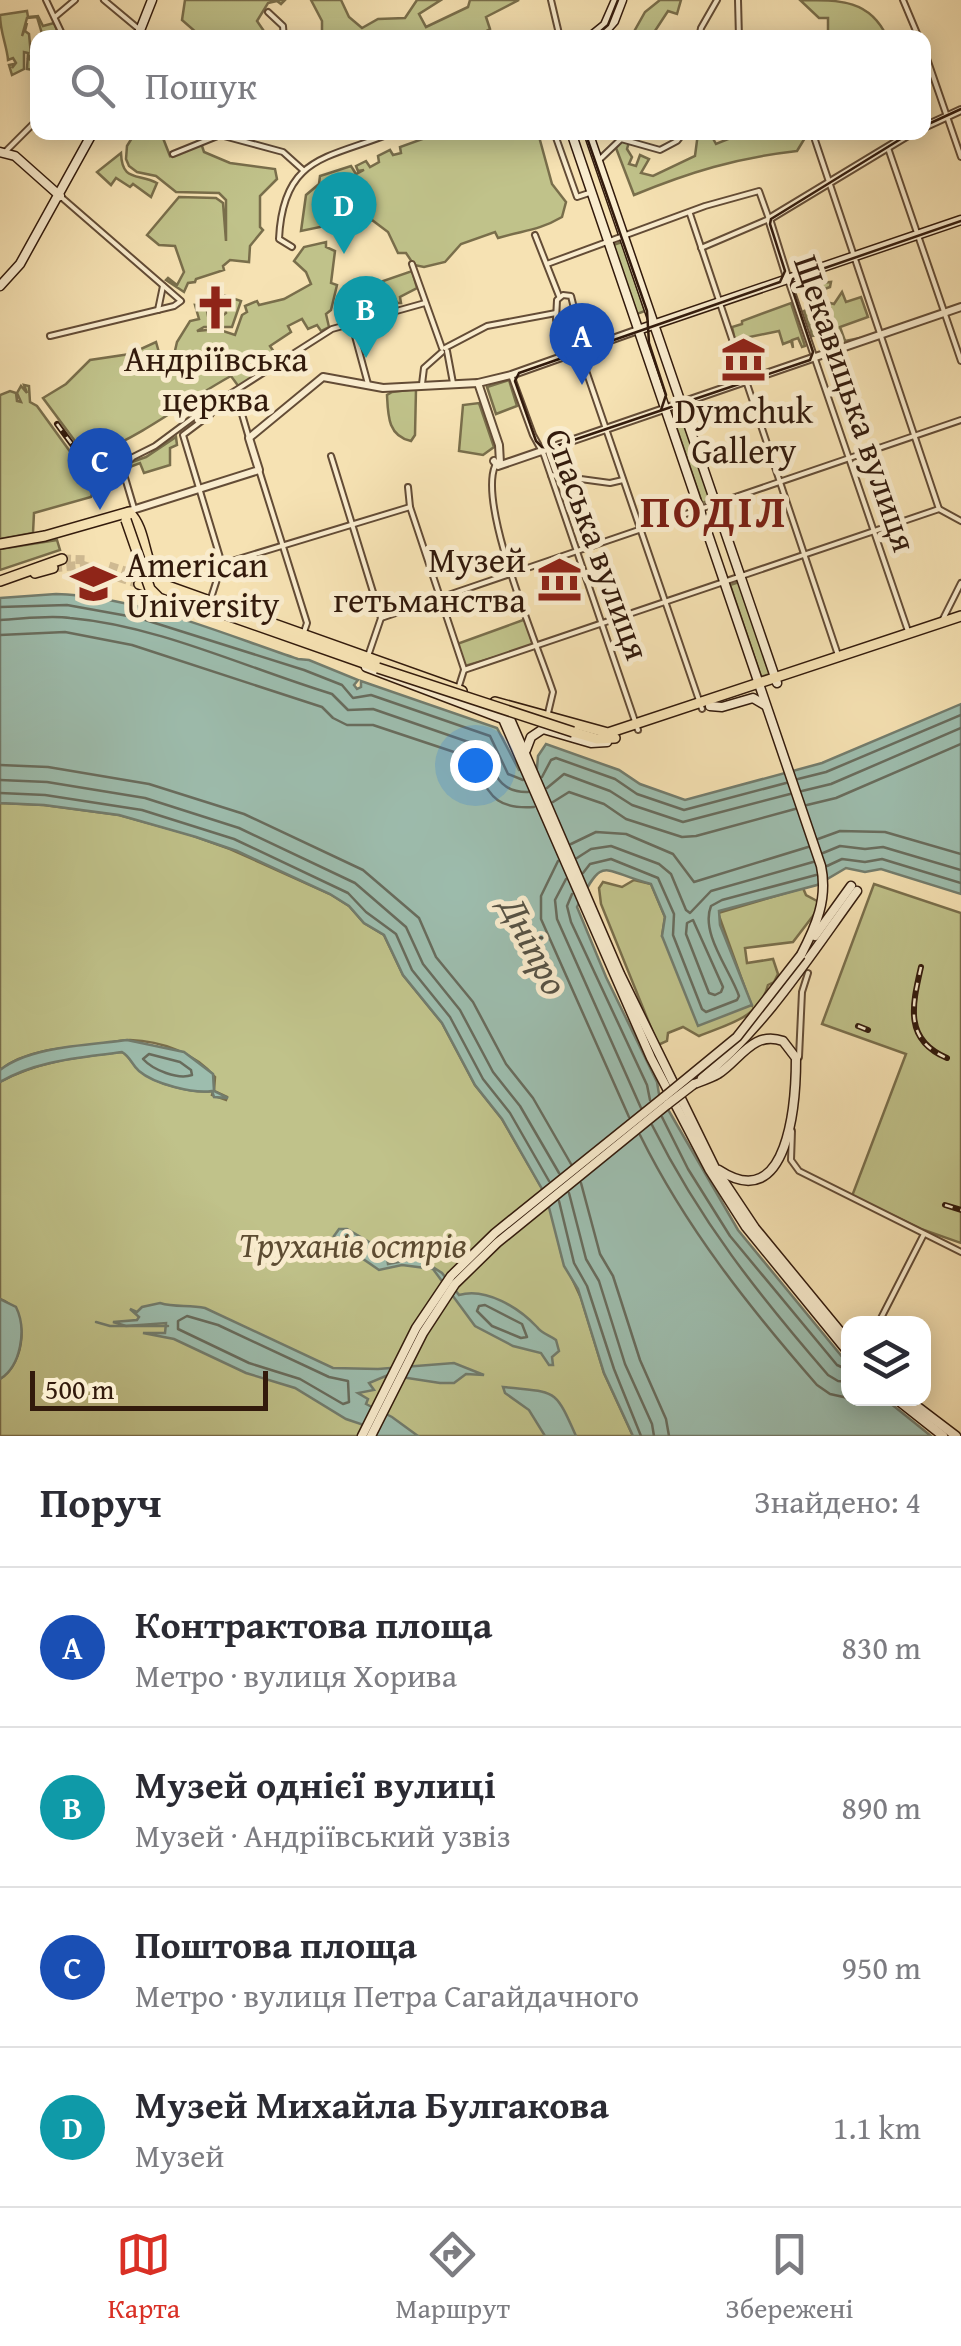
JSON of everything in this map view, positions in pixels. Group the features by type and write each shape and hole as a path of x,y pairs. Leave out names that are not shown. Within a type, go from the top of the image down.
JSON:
{"main road":[{"path":"141,30 152,0"},
{"path":"598,30 609,20 619,0"},
{"path":"608,30 619,0"},
{"path":"0,286 60,196 89,140"},
{"path":"574,140 822,875 820,912 800,955"},
{"path":"591,140 776,681"},
{"path":"3,152 60,196"},
{"path":"638,330 961,220"},
{"path":"129,512 138,524 152,572 167,587"},
{"path":"5,543 58,533 129,512"},
{"path":"129,512 144,559 137,576"},
{"path":"129,512 150,589 159,598 248,630 301,638"},
{"path":"0,584 62,559"},
{"path":"0,584 53,568"},
{"path":"137,576 301,638 374,671 495,713 524,752"},
{"path":"137,576 301,638 604,733 638,727 704,706 941,625"},
{"path":"776,681 961,619"},
{"path":"339,655 600,740 615,738"},
{"path":"704,706 722,707 753,698 767,709"},
{"path":"497,702 510,714 652,1058 708,1169 746,1226 841,1343"},
{"path":"524,752 531,736 540,729 591,743 615,738 638,727"},
{"path":"362,1436 416,1328 450,1276 495,1233 737,1037 854,889 750,1034 497,1243 455,1284 423,1333 371,1436"},
{"path":"591,917 715,1168 755,1228 841,1332"},
{"path":"694,1084 718,1074 764,1038 778,1038 786,1044 796,1063 787,1143 775,1167 748,1180 734,1179 715,1168"},
{"path":"905,1406 943,1436"},
{"path":"917,1406 956,1436"}],"street":[{"path":"46,0 61,30"},
{"path":"56,16 76,0"},
{"path":"104,0 135,30"},
{"path":"551,0 558,30"},
{"path":"701,30 717,0"},
{"path":"738,0 739,30"},
{"path":"903,0 916,30"},
{"path":"268,12 283,30"},
{"path":"931,71 961,157"},
{"path":"931,124 961,110"},
{"path":"3,152 30,127"},
{"path":"173,154 204,140"},
{"path":"240,140 283,152 303,170"},
{"path":"292,246 278,238 287,191 310,164 371,140"},
{"path":"557,140 576,197 592,192"},
{"path":"598,161 619,140"},
{"path":"624,140 660,150 678,140"},
{"path":"815,140 939,509 961,521"},
{"path":"701,248 769,220 900,140"},
{"path":"888,147 961,361"},
{"name":"Щекавицька вулиця","path":"690,214 757,189 909,634"},
{"path":"50,336 180,301 60,196"},
{"path":"546,264 690,214 839,657"},
{"path":"535,235 559,296 557,323 573,338 578,351 704,706"},
{"path":"412,264 453,383"},
{"path":"158,310 163,286"},
{"path":"559,296 568,294 574,298 577,320 573,338"},
{"path":"259,470 129,512 124,465 134,457 332,329 425,303"},
{"path":"498,463 961,307"},
{"path":"422,384 426,364 487,326 556,314"},
{"path":"352,325 368,384"},
{"path":"565,328 574,326"},
{"path":"250,438 321,378 382,388 478,383 638,330"},
{"name":"Спаська вулиця","path":"511,375 551,474 638,727"},
{"path":"478,383 499,446 492,477 497,529 554,692 547,718"},
{"path":"210,602 222,564 183,434 211,414 216,404"},
{"path":"240,404 307,623 301,638"},
{"path":"381,618 961,420"},
{"path":"331,456 381,618 368,658"},
{"path":"551,474 610,483 623,480"},
{"path":"408,487 410,507 464,670 458,690"},
{"path":"222,564 410,507"},
{"path":"464,670 939,509"},
{"path":"941,625 961,584"},
{"path":"808,973 802,992 791,1160 800,1171 961,1252"},
{"path":"882,1316 924,1234"}],"green space":[{"path":"185,0 285,0 281,4 268,3 257,21 263,30 194,30 182,20"},
{"path":"311,0 341,0 349,17 362,28 378,19 405,18 417,0 441,0 419,14 426,27 468,7 470,0 519,0 486,17 488,30 322,30 322,21"},
{"path":"660,0 681,0 677,14 668,11 656,30 635,30 645,12"},
{"path":"800,0 852,5 872,16 883,30 828,30 828,18 819,18"},
{"path":"27,11 28,17 38,16 43,26 54,23 57,30 41,30 37,17 27,18 22,36 27,23 30,70 27,69 28,53 24,52 24,69 12,75 9,65 14,64 12,68 16,63 13,58 8,60 0,15"},
{"path":"131,140 164,140 170,156 201,143 204,152 230,163 275,169 277,179 260,196 263,230 250,246 249,262 230,260 224,270 188,283 184,292 166,280 177,285 184,272 175,246 159,245 147,235 179,197 216,198 223,203 226,241 226,200 219,193 176,192 156,176 137,172 126,159"},
{"path":"420,140 540,140 552,184 566,202 562,217 531,230 498,238 495,232 461,244 445,262 424,267 414,265 406,253 398,253 388,232 372,220 354,228 344,222 301,231 306,195 319,184 320,176 351,166 356,174 364,170 358,171 356,166 366,161 370,167 379,162 378,156 390,150 393,155 401,153 400,147"},
{"path":"623,140 629,142 629,164 636,166 640,155 649,159 641,173 653,176 695,156 697,140 714,140 716,144 726,140 804,140 797,151 714,167 634,195 616,148"},
{"path":"121,153 128,173 157,183 151,197 116,178 111,185 97,172"},
{"path":"326,242 326,247 335,251 331,283 337,285 331,310 326,314 329,327 321,331 317,325 308,329 302,319 288,326 291,332 270,346 278,358 239,387 231,376 102,451 95,468 43,398 66,384 90,360 130,354 156,342 160,356 174,355 190,321 199,319 195,305 206,306 208,316 218,319 226,313 223,295 241,301 232,327 204,327 197,331 217,329 235,335 242,315 247,312 245,306 284,299 311,284 306,272 294,261 304,247"},
{"path":"622,242 645,311 637,314 613,245"},
{"path":"412,271 417,288 400,297 401,303 394,296 373,301 371,294 385,289 383,281"},
{"path":"816,275 820,283 831,282 830,287 822,290 826,302 834,304 842,292 846,302 861,297 868,317 840,327 845,341 860,338 836,346 832,332 812,336 810,327 816,324 814,319 809,326 804,311 818,306 811,281 805,278 809,276 811,280"},
{"path":"791,303 805,346 798,338 792,340 793,348 791,341 783,344 779,331 735,340 732,327"},
{"path":"509,380 517,406 496,414 487,387"},
{"path":"24,385 29,386 30,402 37,406 95,486 91,497 34,513 33,533 0,539 0,395 16,393 17,401 21,402 17,393 21,386 27,393"},
{"path":"416,389 415,435 411,441 394,430 387,395"},
{"path":"479,403 494,447 483,455 459,451 463,405"},
{"path":"679,410 711,500 702,503 671,412"},
{"path":"176,437 177,445 170,448 170,465 144,473 140,463 127,468 126,464 146,457"},
{"path":"57,540 60,550 0,570 0,549"},
{"path":"739,582 770,674 761,677 730,585"},
{"path":"526,619 533,646 465,666 457,644"},
{"name":"Труханів острів","path":"0,803 119,815 188,834 330,894 384,935 403,975 442,1023 475,1085 502,1119 543,1190 562,1257 581,1298 604,1373 633,1436 0,1436 0,1379 15,1362 21,1325 10,1305 0,1299 0,1082 44,1065 122,1052 154,1080 185,1089 213,1091 212,1095 226,1100 227,1097 214,1091 215,1077 198,1061 177,1050 142,1041 43,1051 0,1070"},
{"path":"634,880 651,884 665,917 662,936 751,1005 718,913 803,888 819,908 793,942 745,948 747,963 773,959 778,974 750,1012 699,1036 683,1027 668,1033 667,1041 658,1045 601,904 599,888 603,882 622,887"},
{"path":"874,884 961,913 961,1243 852,1196 906,1054 822,1024"}],"water":[{"name":"Дніпро","path":"56,594 87,597 179,618 309,660 358,680 354,685 357,689 361,681 497,728 519,770 537,768 538,756 546,744 619,770 640,784 685,800 822,763 961,704 961,894 881,869 865,872 846,868 817,885 719,911 720,925 752,1005 698,1026 662,936 665,917 651,884 605,870 593,879 577,907 659,1094 738,1230 841,1355 841,1406 894,1406 931,1436 633,1436 604,1373 578,1289 564,1266 546,1196 502,1119 475,1085 442,1023 403,975 384,935 330,894 237,851 119,815 0,803 0,598"},
{"path":"127,1040 184,1052 213,1074 214,1091 228,1098 214,1097 212,1091 185,1089 154,1080 139,1071 122,1052 44,1064 0,1082 0,1070 27,1056"},
{"path":"339,1229 347,1229 386,1252 388,1264 419,1258 442,1273 459,1295 480,1294 512,1306 556,1340 559,1351 552,1357 553,1365 541,1353 513,1346 475,1326 433,1269 402,1265 379,1270 346,1254 342,1248 345,1241 334,1236"},
{"path":"0,1299 16,1307 21,1336 13,1365 0,1379"},
{"path":"160,1303 205,1308 333,1368 454,1363 484,1375 466,1374 454,1383 440,1383 388,1375 369,1383 374,1390 358,1393 368,1399 366,1404 418,1436 374,1436 361,1424 295,1388 246,1373 174,1339 143,1333 165,1333 166,1323 126,1326 113,1322 137,1320 139,1317 130,1309 137,1312"},
{"path":"503,1387 551,1395 563,1408 576,1436 545,1436 529,1410 505,1393"}],"waterway":[{"path":"96,1322 110,1326 168,1326"}],"tunnel":[{"path":"62,559 89,560"},
{"path":"53,568 82,565 139,584"},
{"path":"109,566 134,574"}],"tram line":[{"path":"602,30 618,0"},
{"path":"931,123 961,109"},
{"path":"588,140 647,311 649,343 666,395 661,410"},
{"path":"899,140 771,219 785,271 780,282 519,373 515,381 536,441 550,448 810,360 813,352 791,285 793,279 961,221"}],"railway":[{"path":"57,424 99,481"},
{"path":"921,967 914,1008 918,1032 933,1051 947,1058"},
{"path":"858,1026 868,1030"},
{"path":"945,1205 961,1210"}],"place":[{"name":"Музей Михайла Булгакова","path":"344,254"},
{"name":"Андріївська церква","path":"216,308"},
{"name":"Музей однієї вулиці","path":"366,358"},
{"name":"Dymchuk Gallery","path":"744,360"},
{"name":"Контрактова площа","path":"582,385"},
{"name":"Поштова площа","path":"100,510"},
{"name":"Музей гетьманства","path":"559,579"},
{"name":"American University","path":"93,584"}],"district":[{"name":"ПОДІЛ","path":"714,510"}]}
